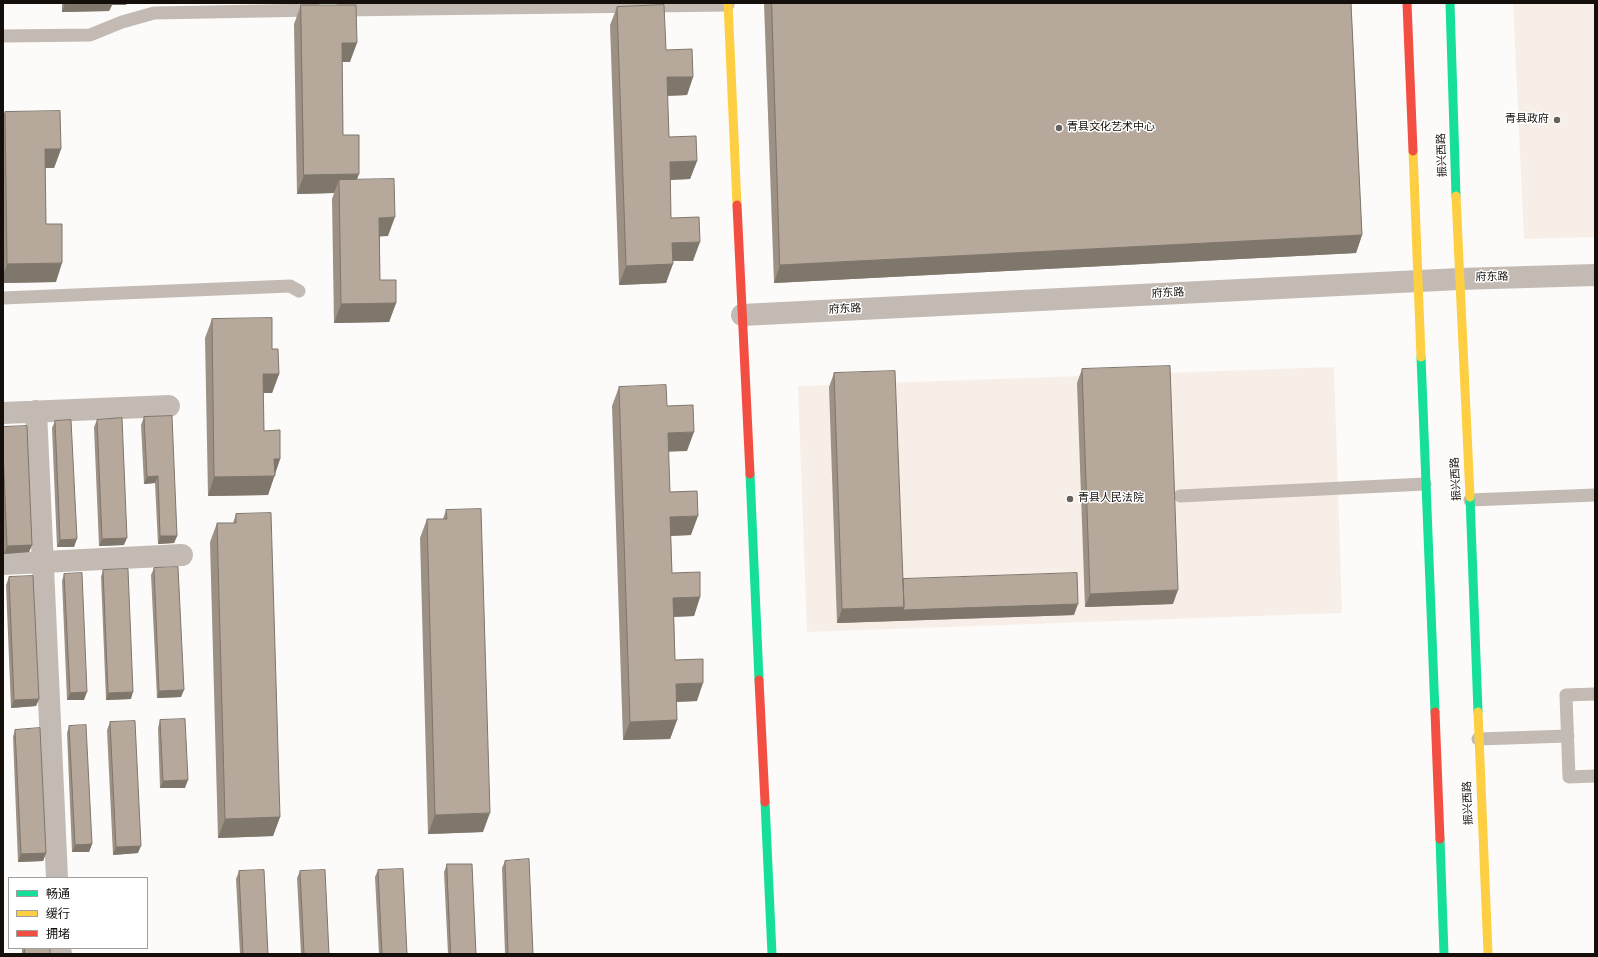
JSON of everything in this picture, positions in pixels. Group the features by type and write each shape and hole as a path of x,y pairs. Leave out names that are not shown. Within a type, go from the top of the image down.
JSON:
{"street":[{"path":"1407,3 1444,954"},
{"name":"振兴西路","path":"1450,3 1459,278 1470,500 1478,739 1488,954"},
{"path":"728,4 772,954"},
{"name":"府东路","path":"742,315 1417,282 1459,278 1595,275"},
{"path":"3,413 169,406"},
{"path":"36,411 57,877"},
{"path":"3,564 182,555"}],"lane":[{"path":"3,36 90,34 122,22 154,13 728,4"},
{"path":"3,298 290,286 299,292"},
{"path":"1180,496 1425,484"},
{"path":"1470,500 1595,495"},
{"path":"1595,694 1566,695 1569,777 1595,776"},
{"path":"1478,739 1568,736"}],"shaded area":[{"name":"青县政府","path":"1513,3 1595,3 1595,237 1524,239"},
{"name":"青县人民法院","path":"1334,367 1342,613 807,632 798,386"}],"building":[{"name":"青县文化艺术中心","path":"772,3 1351,3 1362,235 780,265"},
{"path":"301,5 356,5 357,43 342,43 343,135 359,135 359,174 304,175"},
{"path":"664,5 666,50 692,49 693,77 667,77 669,137 696,136 697,161 670,162 671,218 699,217 700,242 672,243 673,264 626,266 617,7"},
{"path":"60,111 61,149 45,149 46,224 62,224 62,263 7,264 5,112"},
{"path":"394,179 395,217 379,218 380,280 396,280 396,303 341,304 339,180"},
{"path":"272,318 272,349 278,349 279,374 263,374 264,431 280,430 280,459 274,459 275,476 214,477 212,319"},
{"path":"1170,366 1178,590 1090,594 1082,369"},
{"path":"895,371 904,607 842,609 834,373"},
{"path":"666,385 667,406 693,405 694,432 668,433 670,492 697,491 698,516 670,517 672,573 700,572 700,597 673,598 675,660 703,659 703,683 676,684 677,720 630,722 619,387"},
{"path":"172,416 177,536 160,536 158,476 147,477 144,417"},
{"path":"122,418 127,538 102,539 97,420"},
{"path":"71,420 77,539 60,540 55,421"},
{"path":"27,426 32,545 7,546 3,427"},
{"path":"481,509 490,813 435,815 427,519 447,519 446,510"},
{"path":"271,513 280,817 225,819 217,523 236,523 236,514"},
{"path":"178,567 184,690 159,691 154,568"},
{"path":"128,569 133,692 108,693 103,570"},
{"path":"82,573 87,692 70,693 64,574"},
{"path":"1077,573 1078,604 903,610 903,579"},
{"path":"33,576 39,699 14,700 9,577"},
{"path":"185,719 188,780 163,781 160,720"},
{"path":"135,721 141,846 116,847 110,722"},
{"path":"86,725 92,844 75,845 69,726"},
{"path":"40,728 46,853 21,854 15,730"},
{"path":"529,859 533,954 508,954 505,861"},
{"path":"447,864 472,864 476,954 451,954"},
{"path":"403,869 407,954 382,954 378,870"},
{"path":"264,870 268,954 243,954 239,871"},
{"path":"325,870 329,954 304,954 300,871"},
{"path":"25,949 50,949 50,954 25,954"}],"traffic: fast":[{"path":"1450,3 1456,196"},
{"path":"1421,357 1435,712"},
{"path":"750,474 759,680"},
{"path":"1470,497 1478,712"},
{"path":"765,802 772,954"},
{"path":"1440,839 1444,954"}],"traffic: slow":[{"path":"728,3 737,205"},
{"path":"1413,151 1421,357"},
{"path":"1456,196 1470,497"},
{"path":"1478,712 1488,954"}],"traffic: jam":[{"path":"1407,3 1413,151"},
{"path":"737,205 750,474"},
{"path":"759,680 765,802"},
{"path":"1435,712 1440,839"}],"place":[{"name":"青县政府","path":"1557,120"},
{"name":"青县文化艺术中心","path":"1059,128"},
{"name":"青县人民法院","path":"1070,499"}]}
